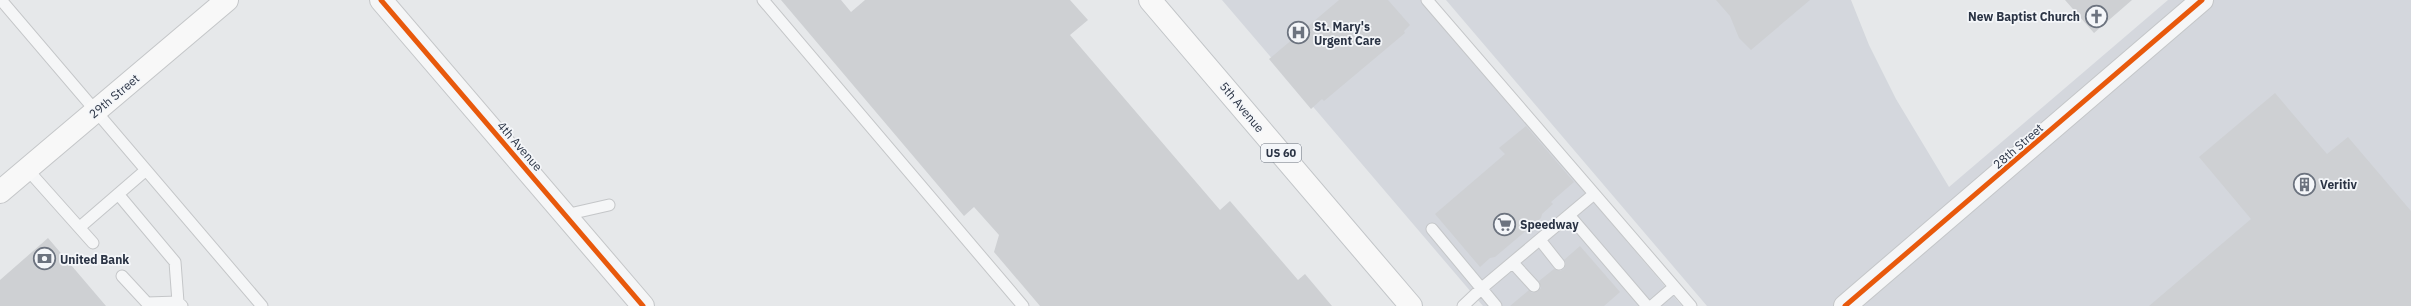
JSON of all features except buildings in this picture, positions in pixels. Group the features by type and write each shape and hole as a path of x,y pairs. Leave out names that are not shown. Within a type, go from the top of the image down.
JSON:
{"main road":[{"name":"29th Street","path":"0,192 227,0"},
{"name":"5th Avenue","path":"1150,0 1411,306"}],"street":[{"name":"4th Avenue","path":"381,0 643,306"},
{"name":"28th Street","path":"1845,306 2202,0"}],"lane":[{"path":"1,0 262,306"},
{"path":"763,0 1023,306"},
{"path":"1427,0 1691,306"},
{"path":"27,169 93,243"},
{"path":"80,227 146,170"},
{"path":"118,194 175,262 180,304 147,303 122,276"},
{"path":"1463,306 1482,288 1594,194"},
{"path":"565,215 609,205"},
{"path":"1569,215 1647,306"},
{"path":"1432,229 1496,306"},
{"path":"1540,240 1559,264"},
{"path":"1513,263 1534,286"},
{"path":"1652,306 1674,287"}],"shaded area":[{"path":"1222,0 1421,0 1682,306 1483,306"},
{"path":"1446,0 1851,0 1869,45 1896,99 1949,187 2168,0 2411,0 2411,306 1707,306"}],"cycle path":[{"path":"381,0 643,306"},
{"path":"1845,306 2202,0"}],"place":[{"name":"New Baptist Church","path":"2096,16"},
{"name":"St. Mary's Urgent Care","path":"1299,33"},
{"name":"Veritiv","path":"2305,184"},
{"name":"Speedway","path":"1505,224"},
{"name":"United Bank","path":"45,259"}]}
